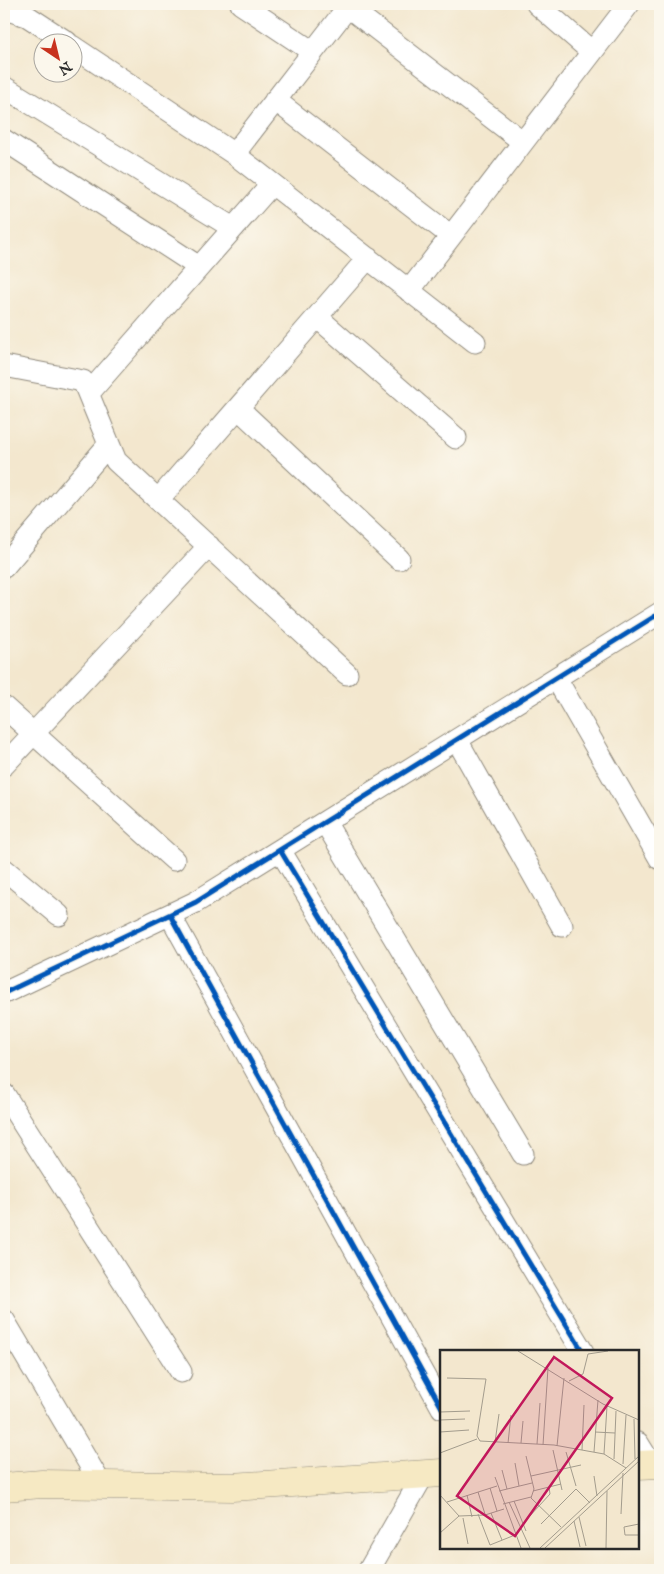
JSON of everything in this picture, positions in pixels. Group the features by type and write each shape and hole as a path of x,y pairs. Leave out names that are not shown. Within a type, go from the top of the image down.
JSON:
{"street":[{"path":"241,4 312,52"},
{"path":"537,4 592,52"},
{"path":"409,291 629,4"},
{"path":"234,154 349,5 523,142"},
{"path":"9,8 27,16 52,32"},
{"path":"82,53 234,154 475,342"},
{"path":"4,87 233,228"},
{"path":"276,100 451,236"},
{"path":"4,140 198,267"},
{"path":"89,393 272,184"},
{"path":"158,500 368,258"},
{"path":"317,317 456,438"},
{"path":"4,366 83,381 116,461 347,674"},
{"path":"238,408 399,559"},
{"path":"5,562 109,444"},
{"path":"4,765 209,546"},
{"path":"4,994 196,902 660,614"},
{"path":"556,678 660,859"},
{"path":"4,707 174,860"},
{"path":"457,740 562,926"},
{"path":"325,822 523,1154"},
{"path":"280,850 582,1350"},
{"path":"4,869 59,915"},
{"path":"170,915 440,1404"},
{"path":"4,1094 182,1372"},
{"path":"4,1320 101,1484"},
{"path":"4,1487 42,1484 232,1486 433,1474"},
{"path":"369,1570 433,1474"}],"cycle path":[{"path":"4,993 196,902 660,613"},
{"path":"280,850 582,1350"},
{"path":"170,915 440,1404"}]}
